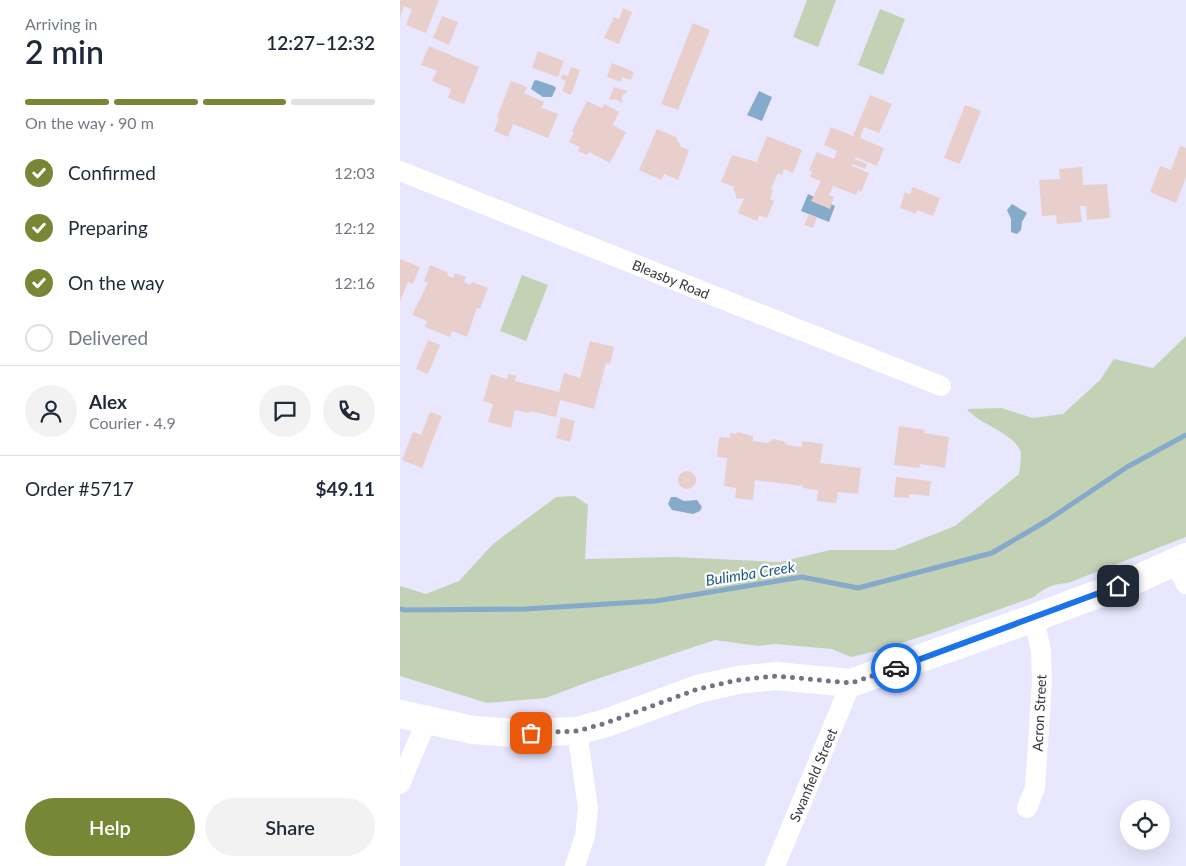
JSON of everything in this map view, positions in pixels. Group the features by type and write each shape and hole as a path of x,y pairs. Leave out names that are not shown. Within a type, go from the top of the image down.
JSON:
{"street":[{"name":"Bleasby Road","path":"400,171 941,386"},
{"path":"400,714 473,730 516,733 578,731 606,723 698,689 738,680 776,676 851,683 1135,580 1182,568"},
{"name":"Acron Street","path":"1027,808 1034,788 1042,682 1042,651 1034,618"},
{"name":"Swanfield Street","path":"775,866 851,683"},
{"path":"400,784 427,720"},
{"path":"575,866 585,836 588,808 578,731"}],"green space":[{"path":"807,0 836,0 818,47 793,37"},
{"path":"880,9 905,19 883,75 858,65"},
{"path":"522,275 548,285 526,341 500,331"},
{"path":"1186,336 1186,537 1068,583 1050,587 1034,597 932,633 877,651 851,657 832,649 775,644 758,646 715,640 546,698 487,703 400,676 400,586 426,594 459,581 493,544 556,497 575,496 588,505 585,559 675,557 780,562 830,550 894,550 955,526 1019,474 1021,454 1019,447 1006,435 980,420 967,409 1001,408 1033,418 1063,414 1100,380 1114,359 1153,368"}],"water":[{"path":"536,80 556,88 552,97 543,97 531,89"},
{"path":"759,91 772,97 762,121 747,115"},
{"path":"808,194 835,206 829,222 801,211"},
{"path":"1012,204 1027,213 1022,222 1021,230 1017,234 1011,232 1011,219 1007,210"},
{"path":"671,497 684,501 697,500 702,507 700,511 693,514 672,510 668,504"}],"building":[{"path":"400,0 439,0 426,33 406,25 412,9 404,6 400,17"},
{"path":"623,8 632,12 619,44 604,38 614,17 619,19"},
{"path":"442,16 458,22 449,45 433,38"},
{"path":"693,23 710,30 678,110 661,104"},
{"path":"429,46 479,67 464,104 448,98 451,89 432,81 437,71 421,65"},
{"path":"538,51 564,61 558,77 532,68"},
{"path":"612,63 634,72 631,80 622,77 621,82 607,77"},
{"path":"571,67 580,70 571,95 562,91 566,81 561,79 562,74 568,76"},
{"path":"511,81 527,87 524,93 544,102 542,108 558,114 548,138 513,124 508,137 494,131 499,118 497,117"},
{"path":"614,87 628,91 622,96 622,103 616,99 609,100"},
{"path":"870,95 892,104 879,133 864,127 860,138 884,148 877,166 855,157 855,159 867,164 865,169 852,164 852,166 869,173 861,192 858,190 856,195 833,186 829,195 834,197 830,209 811,201 821,181 810,177 812,172 809,170 817,152 834,159 837,151 824,145 831,127 853,136"},
{"path":"587,101 602,108 604,104 619,112 613,125 626,132 610,163 589,152 587,155 578,151 580,147 569,142 574,132 572,131"},
{"path":"965,105 981,111 960,164 944,158"},
{"path":"657,129 676,137 681,147 689,150 678,180 664,174 661,180 639,170"},
{"path":"767,136 802,150 793,173 784,169 782,175 778,173 771,189 773,190 770,199 774,201 767,218 759,215 757,221 738,213 744,198 737,199 733,188 735,187 721,182 732,155 757,162"},
{"path":"1180,146 1186,148 1186,177 1176,203 1150,192 1160,166 1171,170"},
{"path":"1082,167 1083,185 1107,184 1110,218 1087,220 1086,206 1080,206 1082,222 1057,224 1056,215 1042,216 1039,180 1060,179 1059,169"},
{"path":"913,187 940,198 933,216 917,210 916,214 900,208 905,192 910,194"},
{"path":"809,214 817,217 813,228 804,225"},
{"path":"400,259 420,267 413,284 408,282 400,301"},
{"path":"430,265 448,273 447,275 453,278 455,273 466,277 464,282 470,285 472,282 488,288 480,309 477,308 467,337 452,331 450,337 425,327 427,321 412,315 428,283 424,281"},
{"path":"428,340 440,345 428,374 416,369"},
{"path":"590,341 614,347 610,364 606,363 594,409 560,400 556,417 515,410 511,428 488,422 493,404 483,401 491,374 507,379 508,374 516,376 515,381 559,392 564,373 580,378"},
{"path":"430,412 442,416 422,468 402,460 413,432 421,435"},
{"path":"561,417 575,421 570,442 556,438"},
{"path":"899,426 925,430 924,433 949,437 945,468 920,464 919,468 894,465"},
{"path":"738,432 753,436 753,441 768,443 773,439 783,441 787,445 802,447 802,441 823,444 820,463 861,468 858,494 838,492 836,503 817,501 818,490 803,488 803,486 755,480 753,500 735,498 736,488 724,486 727,458 717,457 719,437 730,438 730,433 735,434"},
{"path":"687,471 693,474 696,480 693,486 687,489 681,486 678,480 681,474"},
{"path":"896,477 931,481 929,496 910,494 909,498 894,497"}],"waterway":[{"name":"Bulimba Creek","path":"400,609 525,609 656,601 802,577 858,588 992,553 1048,520 1127,467 1186,435"}],"way so far":[{"path":"531,733 578,731 606,723 698,689 738,680 776,676 851,683 871,678 896,668"}],"route":[{"path":"896,668 1118,586"}]}
